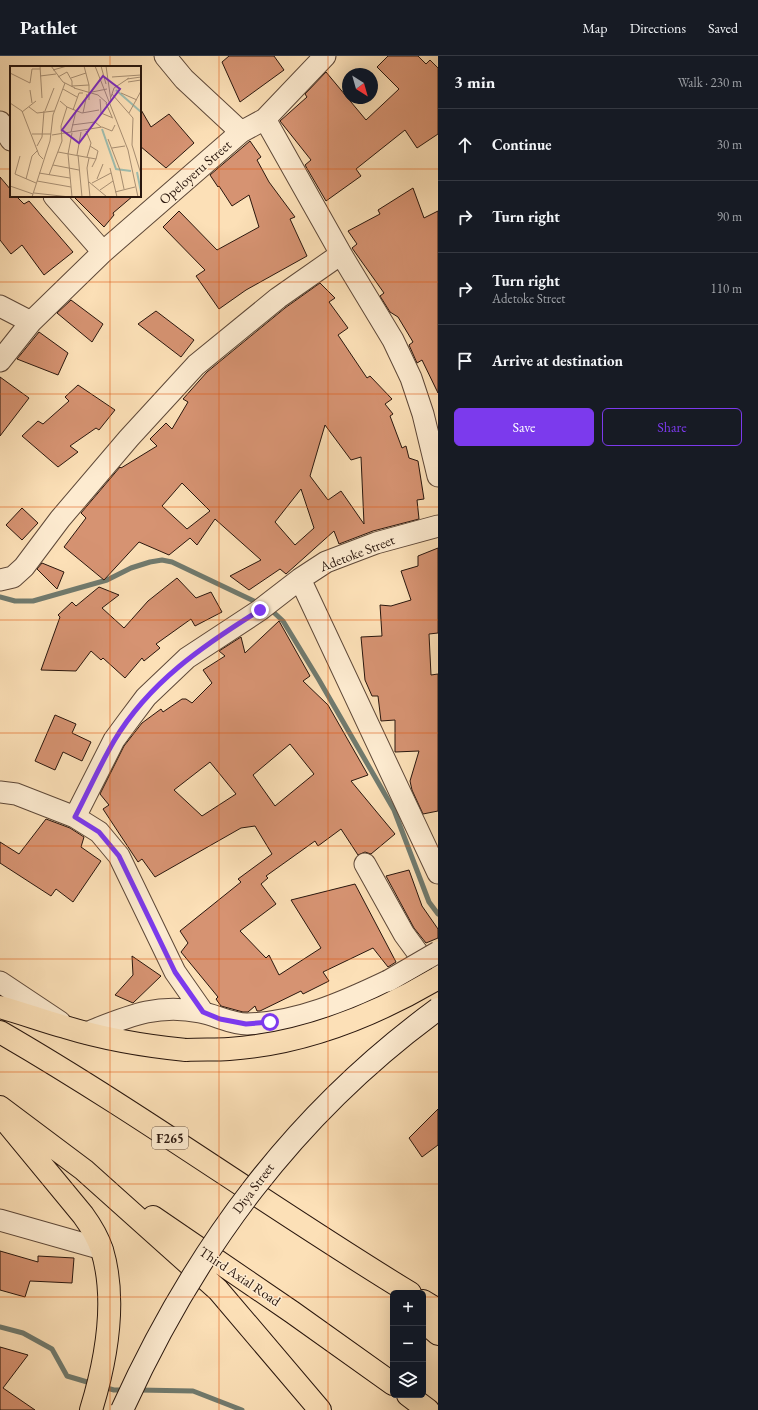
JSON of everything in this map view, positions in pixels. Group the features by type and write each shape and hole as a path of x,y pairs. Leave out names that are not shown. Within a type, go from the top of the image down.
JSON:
{"highway":[{"path":"0,1007 79,1031 149,1047 186,1050 229,1049 270,1044 306,1036 344,1024 380,1010 438,979"},
{"name":"F265","path":"0,1032 38,1054 228,1174 337,1248 405,1290"},
{"path":"0,1107 84,1170 218,1290 320,1410"},
{"path":"0,1114 83,1215 94,1232 102,1249 107,1271 107,1346 91,1410"},
{"name":"Third Axial Road","path":"84,1170 292,1312 390,1382"},
{"path":"337,1248 390,1293"},
{"path":"426,1303 438,1310"},
{"path":"426,1324 438,1334"},
{"path":"412,1398 428,1410"}],"main road":[{"name":"Diya Street","path":"122,1410 148,1355 200,1262 274,1161 316,1114 370,1064 438,1009"}],"street":[{"path":"165,56 184,79 241,132"},
{"name":"Opeloyeru Street","path":"0,361 31,322 103,252 241,132 265,119 325,56"},
{"path":"265,119 341,254 393,340 411,378 423,414 438,476"},
{"path":"0,122 10,138"},
{"path":"55,197 103,252"},
{"path":"0,580 13,577 24,567 60,519 119,449 196,365 278,298 341,254"},
{"path":"0,306 31,322"},
{"name":"Adetoke Street","path":"75,817 114,740 146,698 187,658 260,610 300,579 326,562 376,543 438,526"},
{"path":"300,579 438,873"},
{"path":"0,792 16,794 75,817 99,832 119,856 175,972 203,1012"},
{"path":"365,864 410,944 438,979"},
{"path":"0,982 79,1031 149,1010 183,1008 203,1012 220,1019 246,1024 270,1022 307,1015 349,999 388,981 438,952"},
{"path":"0,1220 102,1249"}],"building":[{"path":"229,56 274,56 284,70 240,102 222,62"},
{"path":"388,56 418,56 426,64 430,60 438,68 438,134 417,148 405,130 356,169 361,176 326,201 305,165 311,160 280,121 307,97 305,94 326,72 342,91 342,104 353,104 366,120 399,89 377,67"},
{"path":"141,110 151,127 169,114 194,143 166,168 141,147"},
{"path":"250,141 261,157 257,160 269,182 295,217 290,219 307,256 246,290 219,309 196,276 205,270 163,227 179,211 217,250 259,227 249,195 232,206 210,175"},
{"path":"0,177 10,189 10,197 17,197 24,204 29,201 73,252 44,275 22,245 11,254 0,240"},
{"path":"413,188 424,218 438,211 438,393 422,360 417,363 409,345 413,342 398,317 390,312 380,296 384,293 352,248 357,244 348,231 380,214 378,210"},
{"path":"74,197 132,197 113,213 114,215 104,227"},
{"path":"320,283 335,298 329,302 348,328 338,335 367,378 370,376 392,399 385,404 393,414 390,416 402,448 406,446 409,458 418,461 424,499 417,500 419,519 373,531 339,544 334,531 286,574 280,569 249,590 230,576 261,560 215,519 197,545 190,538 169,555 139,542 104,580 64,547 86,518 81,513 120,467 121,468 157,446 150,439 166,423 172,429 188,402 183,399 207,372 285,308","holes":["325,425 351,460 361,457 364,524 341,491 328,500 310,476","182,483 210,511 187,529 162,506","301,489 314,528 295,545 275,522"]},
{"path":"71,300 103,324 92,342 57,313"},
{"path":"156,311 194,340 181,357 138,324"},
{"path":"39,332 68,353 58,375 17,359"},
{"path":"0,377 29,398 0,436"},
{"path":"78,385 115,410 99,430 96,428 70,446 78,452 58,467 22,436 38,421 43,424 69,401 65,397"},
{"path":"22,508 38,523 22,540 6,525"},
{"path":"438,548 438,633 429,634 431,675 438,674 438,811 423,814 412,790 410,781 419,751 395,752 395,720 381,721 378,696 372,696 365,680 361,637 382,636 380,605 391,606 411,600 401,571 418,566 418,556"},
{"path":"42,563 64,572 57,589 37,569"},
{"path":"177,578 196,598 211,592 222,612 195,626 191,619 156,644 160,648 144,661 142,658 125,678 103,658 101,660 91,651 76,671 41,670 60,617 58,615 72,602 76,606 99,587 119,595 102,608 124,628 148,601"},
{"path":"279,621 310,676 303,681 328,705 368,775 351,781 395,834 371,854 365,852 358,855 341,829 318,846 315,841 266,876 268,878 261,884 276,904 240,931 266,958 269,955 279,975 321,948 291,900 355,884 396,962 388,967 373,948 323,972 329,981 303,994 301,991 260,1011 257,1011 255,1006 248,1012 221,1006 216,999 218,997 181,952 188,943 180,931 241,882 238,879 272,854 255,826 241,828 155,877 142,859 138,862 103,809 109,805 100,794 124,746 142,723 161,709 163,712 182,699 186,699 192,703 212,683 203,670 225,656 219,651 241,637 245,653","holes":["290,744 314,774 275,806 253,775","210,762 236,794 202,816 174,790"]},
{"path":"55,715 76,724 72,733 91,742 82,761 63,752 55,770 35,761"},
{"path":"46,819 70,828 84,837 81,847 101,861 73,902 56,889 51,896 0,863 0,842 19,854"},
{"path":"409,870 422,906 438,929 438,938 426,943 414,928 386,876"},
{"path":"132,956 161,976 133,1003 115,995 133,975"},
{"path":"438,1109 438,1145 422,1157 409,1138"},
{"path":"0,1251 38,1262 38,1256 74,1258 72,1283 30,1281 25,1297 0,1290"},
{"path":"0,1347 28,1355 3,1388 35,1410 0,1410"}],"waterway":[{"path":"0,597 15,601 33,601 107,580 131,568 162,560 172,562 260,604"},
{"path":"269,608 283,621 394,810 429,902 438,914"},
{"path":"0,1327 23,1333 52,1349 67,1376 94,1384"},
{"path":"103,1387 114,1390 125,1390"},
{"path":"139,1390 193,1391 242,1410"}],"route":[{"path":"260,610 224,632 187,658 146,698 114,740 75,817 99,832 119,856 175,972 203,1012 220,1019 246,1024 270,1022"}]}
